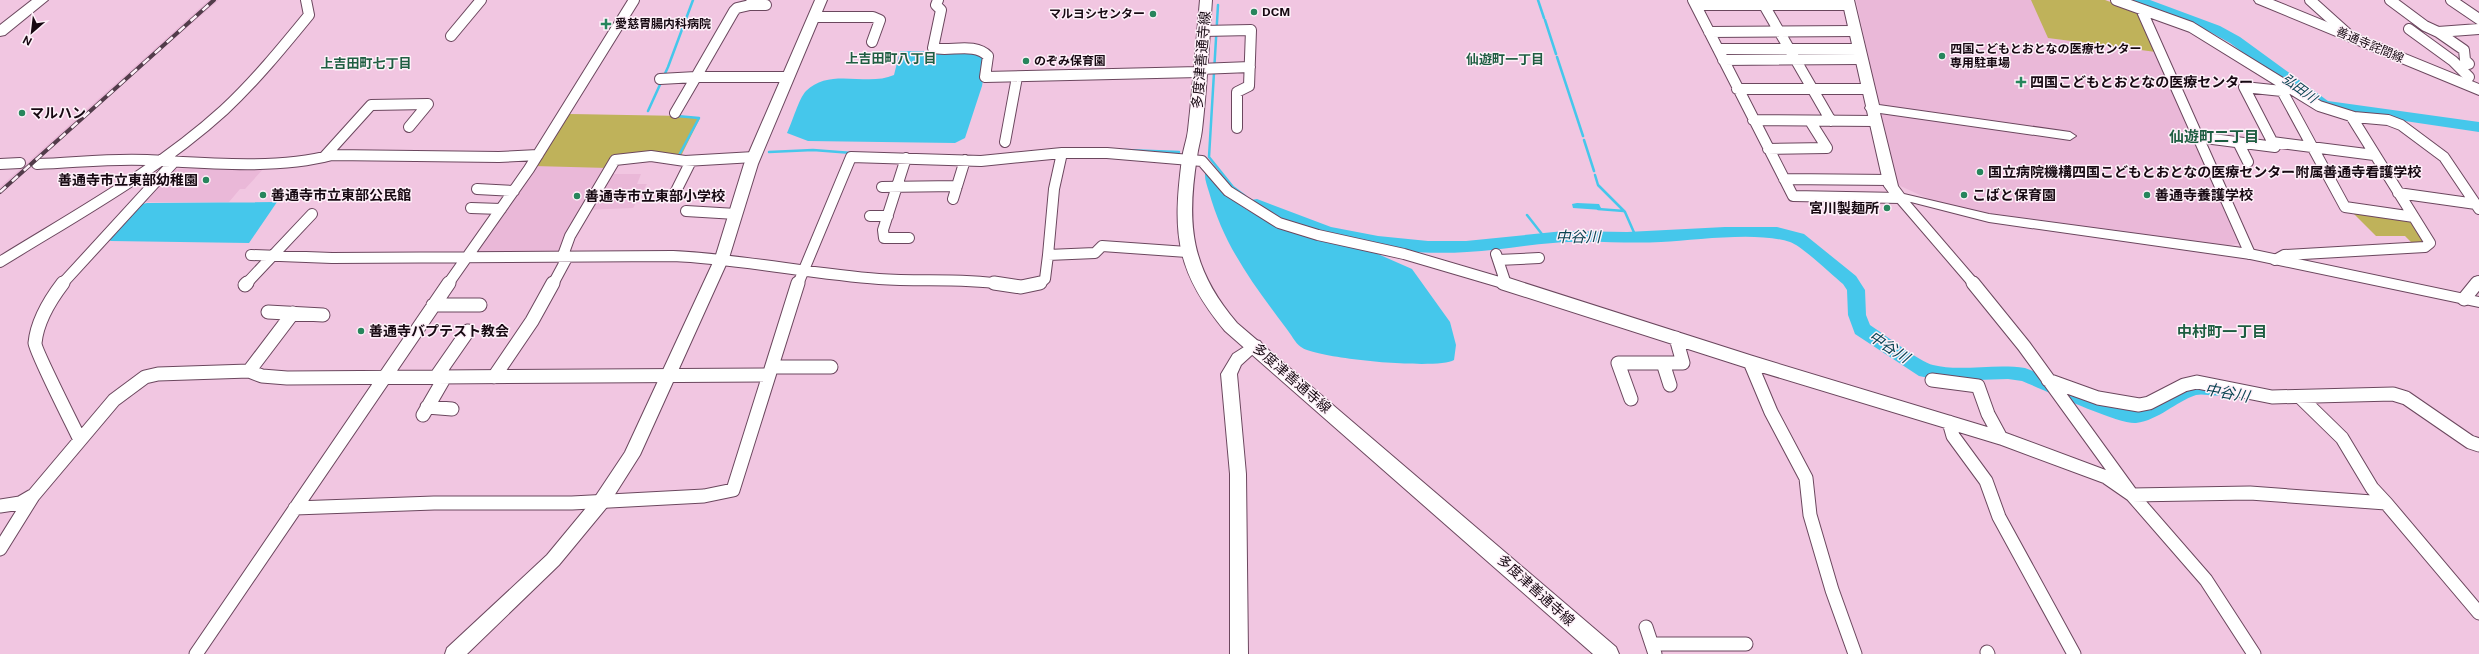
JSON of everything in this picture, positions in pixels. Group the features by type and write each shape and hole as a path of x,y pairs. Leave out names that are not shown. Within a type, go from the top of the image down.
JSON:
{"main road":[{"path":"0,32 41,0"},
{"name":"多度津善通寺線","path":"1206,0 1212,31 1189,160 1184,225 1187,252 1194,271 1218,313 1231,327 1255,345 1608,654"},
{"name":"善通寺詫間線","path":"2261,0 2479,90"}],"street":[{"path":"0,262 161,160 251,84 309,15 306,0"},
{"path":"451,36 481,0"},
{"path":"196,654 382,378 514,191 634,0"},
{"path":"454,654 553,560 601,502 632,455 670,375 722,258 754,156 821,0"},
{"path":"938,0 936,5 941,10 934,48 972,49 984,52 988,56 985,77 1017,77 1250,67"},
{"path":"2116,0 2191,27 2286,89 2319,106 2351,116 2388,120 2402,125 2444,157 2478,206"},
{"path":"2310,0 2350,36"},
{"path":"2390,0 2425,26 2438,32 2464,50 2464,60 2469,64"},
{"path":"2451,0 2479,19"},
{"path":"675,114 734,11 737,8 751,2 766,5"},
{"path":"2254,654 2206,580 2132,495 2046,380 2024,346 1950,254 1900,198 1890,180 1871,108 1849,2 1694,3 1793,196 1900,198 1911,198 1989,218 2250,254 2479,302"},
{"path":"1762,3 1831,121"},
{"path":"2141,9 2250,254"},
{"path":"814,17 873,17 880,20 872,42"},
{"path":"2409,29 2474,77"},
{"path":"2438,32 2479,29"},
{"path":"1212,31 1251,30 1249,86 1237,92 1237,128"},
{"path":"1709,32 1855,31"},
{"path":"1718,49 1789,49 1860,54"},
{"path":"1723,60 1795,59 1860,54"},
{"path":"2444,76 2474,77"},
{"path":"662,79 696,77 787,77"},
{"path":"1005,142 1017,77"},
{"path":"2197,137 2275,147 2244,87 2286,89"},
{"path":"1738,89 1867,89"},
{"path":"2286,89 2312,147 2345,207 2414,217"},
{"path":"324,157 371,105 428,104 409,126"},
{"path":"1871,108 2070,136"},
{"path":"2275,260 2284,255 2425,247 2430,243 2398,194 2351,116"},
{"path":"1753,120 1875,121"},
{"path":"1768,149 1826,148 1810,121"},
{"path":"2238,142 2248,162"},
{"path":"2272,142 2374,155"},
{"path":"251,255 565,258 657,256 722,258 879,279 959,280 1021,287 1038,285 1045,279 1054,189 1062,153"},
{"path":"294,508 434,503 601,502 704,496 733,490 803,268 851,158 906,158 981,161 1062,153 1108,153 1202,161 1228,192 1279,223 1318,234 1404,254 1506,284 1750,362 2001,438 2106,477 2132,495 2250,493 2386,503"},
{"path":"37,164 161,160 173,163 289,162 309,161 332,155 459,155 499,157 538,155"},
{"path":"494,377 532,321 565,258 570,236 616,160 651,156 691,161 754,156"},
{"path":"906,158 883,230 884,238 909,238"},
{"path":"952,199 965,160"},
{"path":"674,195 691,161"},
{"path":"0,164 20,163"},
{"path":"80,440 35,345 39,324 54,294 71,273 173,163"},
{"path":"1784,179 1890,180"},
{"path":"882,187 957,186"},
{"path":"477,189 514,191"},
{"path":"2398,194 2478,206"},
{"path":"471,208 501,210"},
{"path":"686,211 736,214"},
{"path":"245,285 312,214"},
{"path":"870,216 888,216"},
{"path":"1048,255 1094,253 1102,246 1187,252"},
{"path":"1506,284 1497,257 1539,258"},
{"path":"2464,299 2479,281"},
{"path":"433,305 480,305"},
{"path":"268,312 322,315"},
{"path":"249,370 293,313"},
{"path":"452,408 425,411 440,377 468,331"},
{"path":"1631,399 1618,363 1683,363 1676,338"},
{"path":"1239,654 1238,474 1229,374 1231,366 1237,359 1255,345"},
{"path":"1750,362 1771,412 1806,478 1810,515 1832,590 1855,654"},
{"path":"1663,363 1670,385"},
{"path":"0,549 33,496 114,400 145,377 158,374 249,370 262,376 287,378 630,378 831,367"},
{"path":"1932,380 1978,386 1988,414 2001,438"},
{"path":"2046,380 2114,402 2136,404 2148,404 2184,383 2197,382 2272,397 2393,394 2406,398 2470,442 2479,445"},
{"path":"2300,397 2342,438 2372,488 2479,613"},
{"path":"1949,422 1953,436 1986,481 1999,517 2074,654"},
{"path":"0,506 20,503 33,496"},
{"path":"1646,627 1654,649 1717,649 1746,644"}],"shaded area":[{"path":"209,0 219,0 123,83 0,195 0,187"},
{"path":"1856,0 2105,0 2142,20 2240,243 2226,246 1981,212 1931,200 1896,184 1879,114 1880,112"},
{"path":"2031,0 2105,0 2136,11 2156,52 2048,38"},
{"path":"569,114 685,116 700,118 681,156 651,154 608,168 534,166"},
{"name":"善通寺市立東部小学校","path":"572,114 700,118 614,158 605,174 641,174 637,184 647,184 633,208 584,210 560,253 483,253 476,250"},
{"name":"善通寺市立東部幼稚園","path":"265,167 245,189 240,189 229,202 140,202 170,169"},
{"path":"2350,210 2412,221 2426,243 2414,245 2405,236 2376,236"}],"water":[{"path":"900,51 974,52 987,57 982,86 965,138 955,143 808,141 787,133 798,105 806,91 816,84 826,80 872,79 894,75"},
{"path":"1206,169 1212,181 1222,191 1244,208 1272,224 1300,235 1371,251 1412,269 1450,322 1456,345 1454,360 1443,363 1426,364 1378,362 1329,356 1301,347 1262,296 1231,247 1215,212 1206,180"},
{"path":"277,202 249,243 111,241 107,239 138,205 147,203"},
{"path":"1572,204 1599,204 1602,210 1573,208"}],"waterway":[{"path":"648,111 668,67 693,0"},
{"path":"1538,0 1544,18"},
{"name":"弘田川","path":"2137,0 2215,29 2235,40 2323,105 2479,127"},
{"path":"1218,5 1209,157 1233,187 1245,196"},
{"path":"1545,20 1556,54"},
{"path":"1557,57 1583,136"},
{"path":"677,116 699,118 678,157"},
{"path":"1584,140 1594,171"},
{"path":"769,152 813,150 852,153"},
{"path":"1125,150 1179,152"},
{"path":"1595,175 1598,185 1624,211"},
{"name":"中谷川","path":"1257,204 1303,224 1352,237 1403,245 1466,247 1564,236 1627,237 1760,232 1777,233 1798,238 1850,280 1856,290 1857,315 1862,329 1926,371 1944,374 2008,372 2025,375 2119,412 2134,416 2144,414 2195,387 2213,390"},
{"path":"1598,209 1624,211"},
{"path":"1624,211 1636,237"},
{"path":"1527,215 1545,238"}],"railway":[{"path":"0,192 214,0"}],"place":[{"name":"DCM","path":"1254,12"},
{"name":"マルヨシセンター","path":"1153,14"},
{"name":"愛慈胃腸内科病院","path":"606,24"},
{"name":"四国こどもとおとなの医療センター 専用駐車場","path":"1942,56"},
{"name":"のぞみ保育園","path":"1026,61"},
{"name":"四国こどもとおとなの医療センター","path":"2021,82"},
{"name":"マルハン","path":"22,113"},
{"name":"国立病院機構四国こどもとおとなの医療センター附属善通寺看護学校","path":"1980,172"},
{"name":"善通寺市立東部幼稚園","path":"206,180"},
{"name":"善通寺市立東部公民館","path":"263,195"},
{"name":"こばと保育園","path":"1964,195"},
{"name":"善通寺養護学校","path":"2147,195"},
{"name":"善通寺市立東部小学校","path":"577,196"},
{"name":"宮川製麺所","path":"1887,208"},
{"name":"善通寺バプテスト教会","path":"361,331"}],"district":[{"name":"上吉田町八丁目","path":"891,58"},
{"name":"仙遊町一丁目","path":"1505,59"},
{"name":"上吉田町七丁目","path":"366,63"},
{"name":"仙遊町二丁目","path":"2214,137"},
{"name":"中村町一丁目","path":"2222,332"}]}
